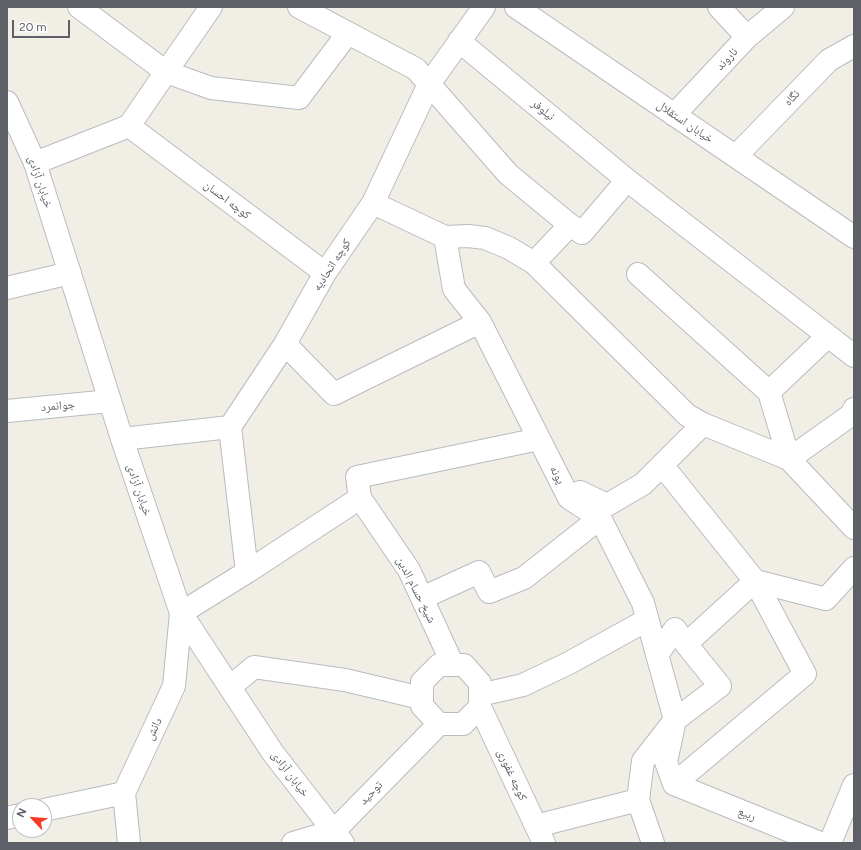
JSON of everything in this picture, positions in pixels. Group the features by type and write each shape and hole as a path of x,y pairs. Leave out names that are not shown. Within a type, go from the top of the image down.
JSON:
{"street":[{"path":"35,163 129,126 210,7"},
{"path":"299,7 416,69 508,174 570,225 582,233 627,180"},
{"name":"کوچه اتحادیه","path":"230,427 285,344 325,273 373,203 429,84 484,7"},
{"path":"719,7 747,37"},
{"name":"ناروند","path":"674,115 747,37 783,7"},
{"name":"خیابان استقلال","path":"522,9 674,115 852,232"},
{"path":"92,11 166,72 211,88 299,98 348,33"},
{"name":"نیلوفر","path":"459,41 627,180 854,356"},
{"name":"نگاه","path":"736,156 829,60 854,46"},
{"name":"خیابان آزادی","path":"9,111 35,163 122,439 181,614 273,753 338,837"},
{"name":"کوچه احسان","path":"129,126 325,273"},
{"path":"373,203 445,237 468,236 485,238 509,248 534,263 687,415 703,424 789,459 854,528"},
{"path":"534,263 570,225"},
{"name":"پونه","path":"445,237 454,289 480,322 568,498 600,518"},
{"path":"7,288 70,273"},
{"path":"638,274 769,392 789,459"},
{"path":"285,344 334,394 480,322"},
{"path":"769,392 828,336"},
{"name":"جوانمرد","path":"7,411 110,401"},
{"path":"789,459 851,415 854,409"},
{"path":"568,498 579,491 607,505 643,484 703,424"},
{"path":"122,439 230,427 247,572"},
{"path":"181,614 360,498 357,477 539,439"},
{"path":"422,598 479,572 489,592 524,578 600,518 643,603 674,720 666,762 674,784 805,674 755,581 662,465"},
{"name":"شیخ حسام الدین","path":"360,498 409,570 453,665"},
{"path":"755,581 826,599 854,568"},
{"path":"686,644 755,581"},
{"name":"دانش","path":"124,793 174,686 181,614"},
{"path":"480,701 480,683 464,665 439,665 422,682 422,706 438,724 463,724 480,701 523,685 569,663 647,620"},
{"path":"653,843 638,800 643,761 674,720 720,686 675,629 657,655"},
{"path":"230,687 254,667 345,680 422,698"},
{"name":"کوچه غفوری","path":"480,701 540,834"},
{"name":"توحید","path":"293,843 338,837 438,724"},
{"name":"ربیع","path":"674,784 820,843"},
{"path":"830,843 854,785"},
{"path":"52,808 124,793 129,843"},
{"path":"540,834 638,800"}]}
